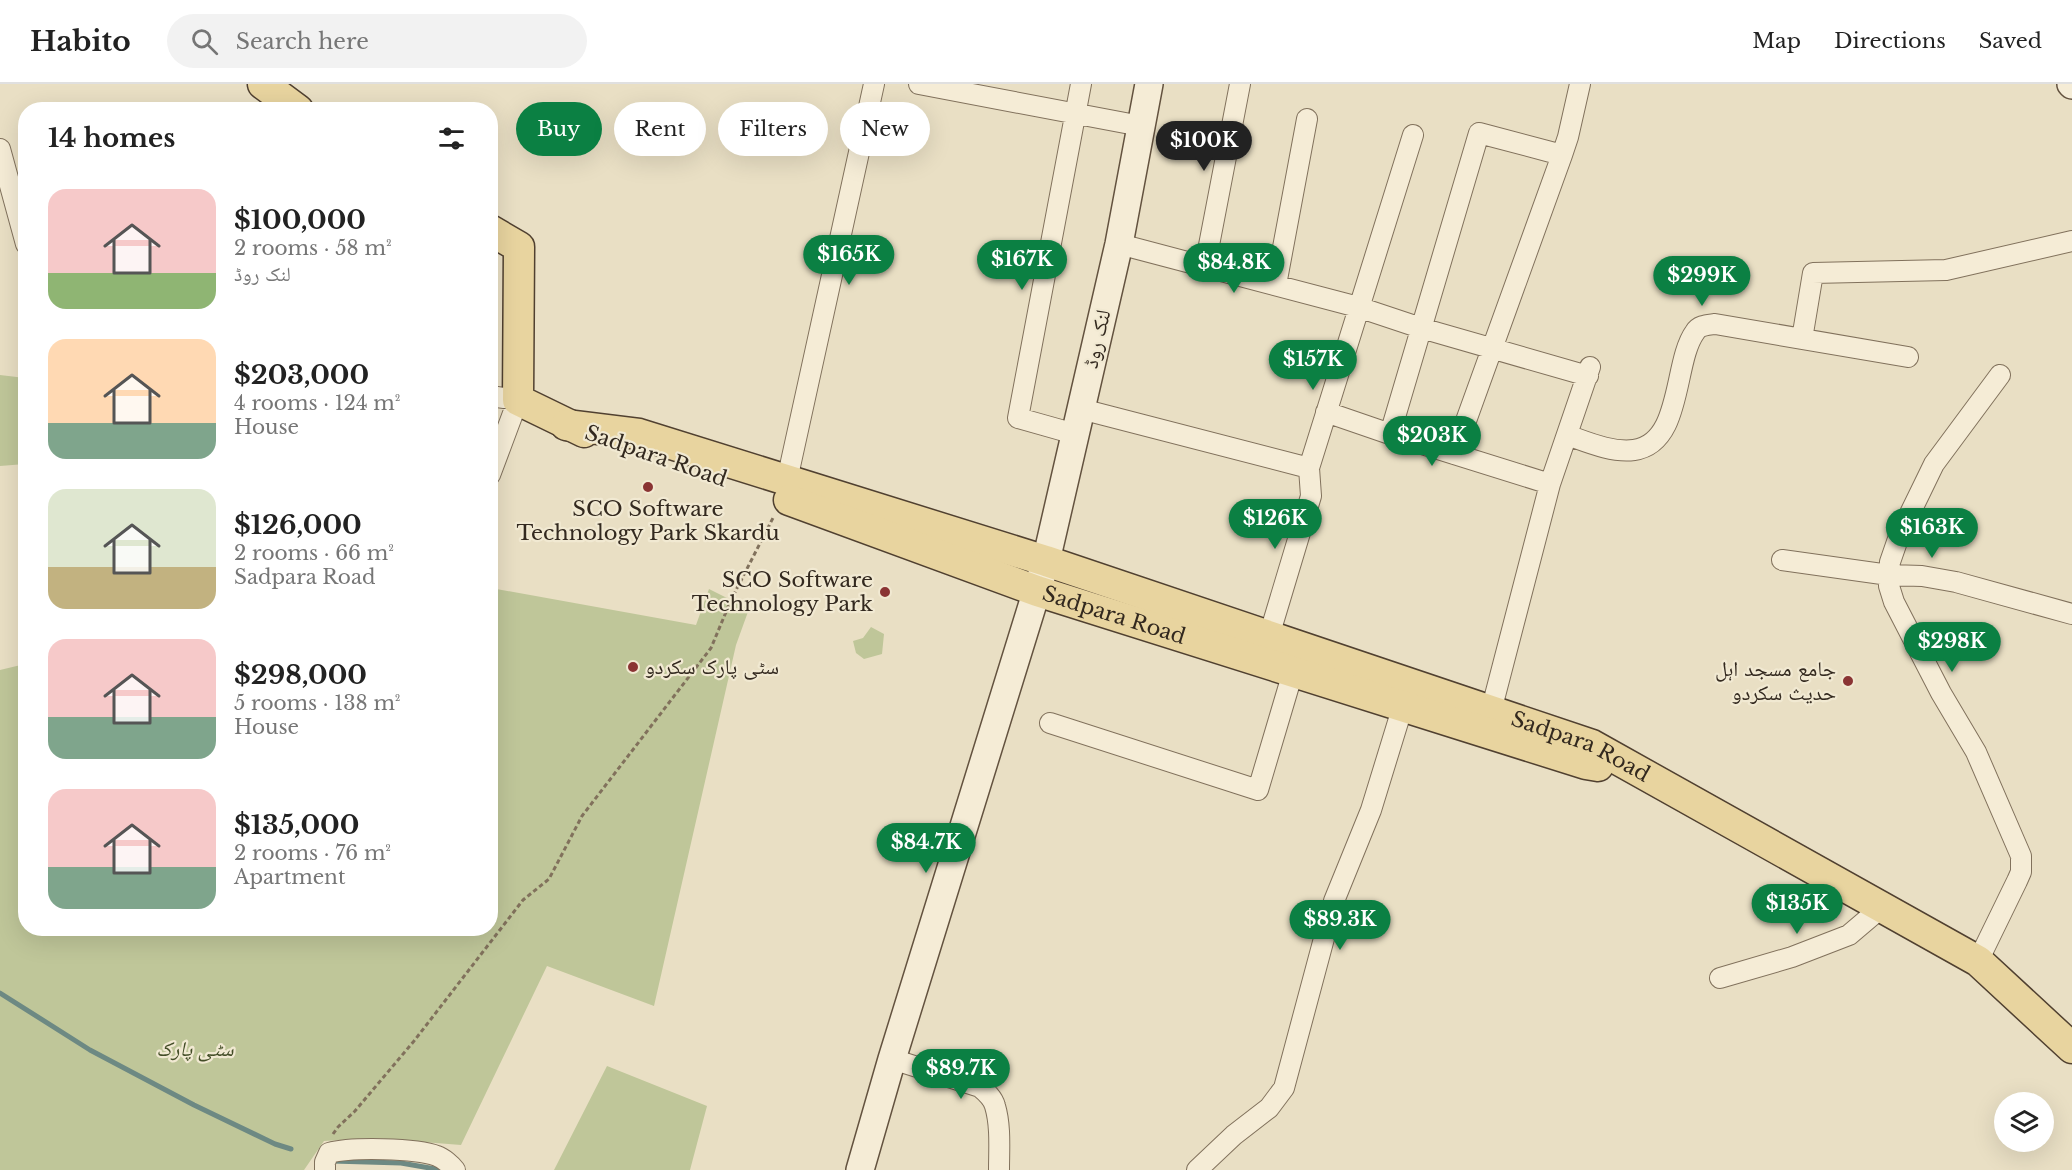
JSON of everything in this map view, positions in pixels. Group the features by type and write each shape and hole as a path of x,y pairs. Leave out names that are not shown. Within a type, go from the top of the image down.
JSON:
{"main road":[{"path":"263,84 287,102"},
{"name":"لنک روڈ","path":"860,1170 892,1059 1046,561 1119,244 1149,84"},
{"path":"498,235 519,247 504,398"},
{"name":"Sadpara Road","path":"504,398 566,425 639,434 785,489 1037,591 1293,672 1491,711 1592,745 1648,775"},
{"name":"Sadpara Road","path":"785,489 1046,561 1269,636 1406,695 1586,764 1648,775"},
{"path":"1648,775 1978,961 2072,1048"}],"street":[{"path":"785,489 874,84"},
{"path":"919,84 1141,126"},
{"path":"1081,84 1018,418 1078,422 1309,468"},
{"path":"1204,267 1239,84"},
{"path":"1455,454 1491,348 1562,155 1580,84"},
{"path":"1276,285 1307,119"},
{"path":"1390,434 1479,133 1562,155"},
{"path":"1269,636 1311,496 1309,468 1413,135"},
{"path":"0,149 6,193 18,224"},
{"path":"1802,339 1813,273 1946,270 2072,240"},
{"path":"1119,244 1358,307 1491,348 1589,372 1550,484 1491,711"},
{"path":"1567,435 1594,445 1615,449 1636,450 1649,443 1660,434 1671,415 1687,351 1695,331 1702,326 1715,324 1908,357"},
{"path":"1978,961 2021,872 2021,856 1976,752 1941,693 1894,602 1889,586 1889,575 1890,562 1899,536 1934,464 2000,375"},
{"path":"498,431 504,398"},
{"path":"1326,412 1550,484"},
{"path":"1782,560 1956,582 2072,614"},
{"path":"1050,723 1258,790 1293,672"},
{"path":"1197,1170 1234,1135 1269,1108 1284,1088 1334,901 1371,810 1406,695"},
{"path":"1720,978 1792,957 1849,934 1882,907"},
{"path":"892,1059 980,1087 989,1095 995,1105 999,1170"},
{"path":"325,1170 325,1162 329,1153 340,1150 374,1149 437,1156 455,1170"}],"path":[{"path":"498,932 523,900 549,879 582,816 711,648 731,600 785,489"},
{"path":"332,1136 414,1041 495,936"}],"green space":[{"path":"0,375 18,377 18,465 0,466"},
{"name":"سٹی پارک","path":"498,589 696,625 709,589 749,609 736,645 654,1006 547,966 461,1145 373,1138 324,1141 304,1170 0,1170 0,670 18,666 18,936 498,936"},
{"path":"871,627 884,634 882,654 864,659 856,653 853,641 863,638"},
{"path":"607,1066 707,1106 690,1170 554,1170"}],"waterway":[{"path":"0,993 90,1050 194,1105 275,1144 291,1149"},
{"path":"332,1161 401,1163 441,1170"}],"place":[{"name":"SCO Software Technology Park Skardu","path":"648,487"},
{"name":"SCO Software Technology Park","path":"885,592"},
{"name":"سٹی پارک سکردو","path":"633,667"},
{"name":"جامع مسجد اہل حدیث سکردو","path":"1848,681"}]}
